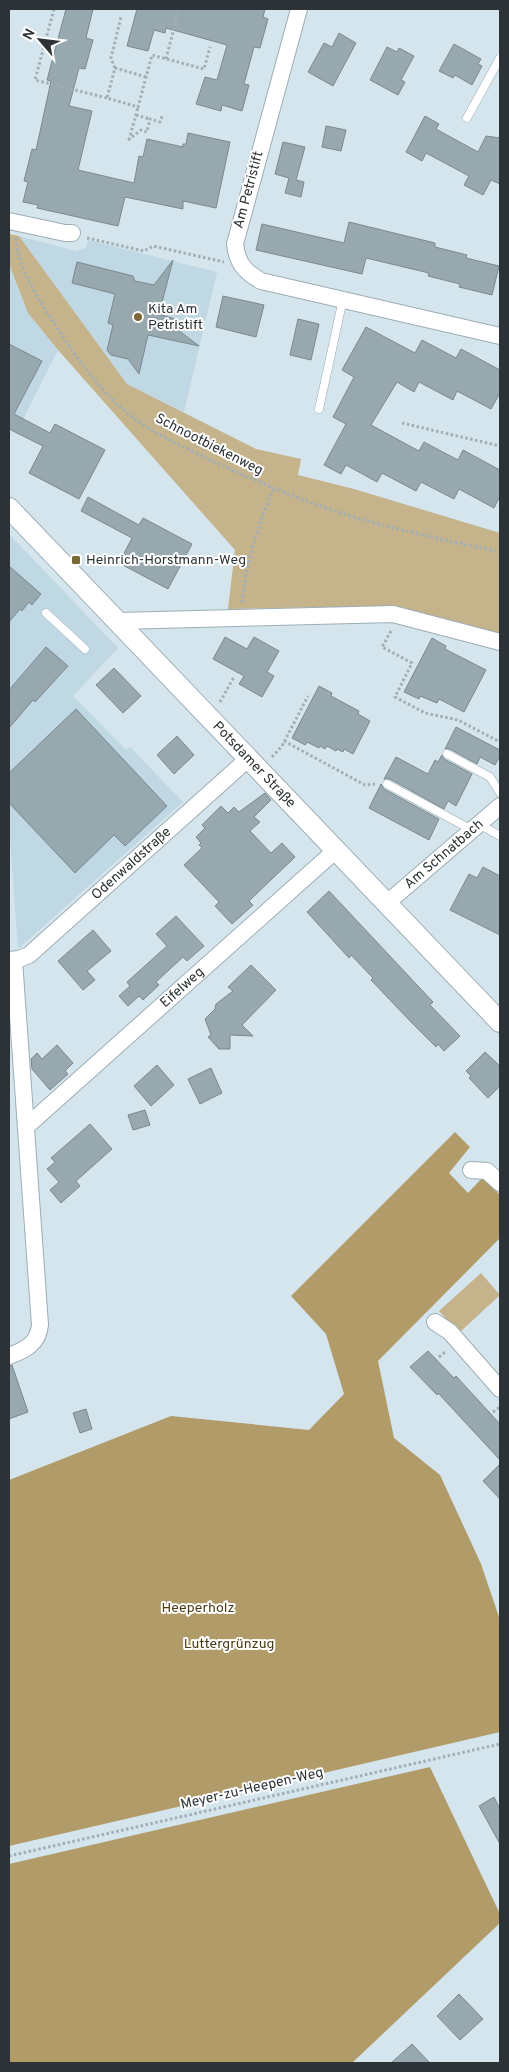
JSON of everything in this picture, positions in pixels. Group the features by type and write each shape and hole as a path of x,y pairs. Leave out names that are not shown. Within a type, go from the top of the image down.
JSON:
{"street":[{"name":"Am Petristift","path":"241,266 236,256 235,244 299,9"},
{"path":"13,222 65,233 72,232"},
{"path":"241,266 261,282 500,336"},
{"name":"Potsdamer Straße","path":"9,508 500,1022"},
{"path":"118,621 393,614 500,642"},
{"name":"Odenwaldstraße","path":"12,960 29,955 254,764"},
{"name":"Am Schnatbach","path":"387,903 500,806"},
{"name":"Eifelweg","path":"27,1126 336,850"},
{"path":"9,1356 30,1346 37,1337 40,1325 27,1126 12,960"},
{"path":"471,1170 487,1171 500,1183"},
{"path":"435,1322 450,1332 500,1389"}],"lane":[{"path":"467,118 500,58"},
{"path":"319,409 343,300"},
{"path":"46,613 84,649"},
{"path":"446,754 490,777 500,793"},
{"path":"387,784 476,827 500,836"}],"path":[{"path":"54,9 35,80 138,107"},
{"path":"166,59 179,9"},
{"path":"107,98 115,68 111,58 120,17"},
{"path":"150,119 147,132 141,130 128,140 152,55 204,69 210,47"},
{"path":"115,68 146,77"},
{"path":"136,115 160,122 163,114"},
{"name":"Schnootbiekenweg","path":"13,222 20,262 46,312 88,372 116,403 140,422 186,448 273,490 364,520 500,552"},
{"path":"72,232 85,238 144,252 153,246 241,266"},
{"path":"402,423 500,446"},
{"path":"240,618 244,583 261,517 273,490"},
{"path":"393,614 393,628 382,647 412,663 395,697 425,714 458,720 500,742"},
{"path":"207,714 219,703 234,677"},
{"path":"254,764 284,741 308,696"},
{"path":"284,741 365,785 387,784"},
{"path":"493,1412 500,1407"},
{"name":"Meyer-zu-Heepen-Weg","path":"9,1856 500,1744"}],"shaded area":[{"path":"9,234 19,236 127,384 256,449 301,459 298,475 354,489 500,533 500,635 390,606 228,609 235,550 58,350 28,313 9,264"},
{"path":"19,236 76,251 86,248 88,240 217,272 184,412 127,384"},
{"path":"9,264 28,313 58,350 23,419 9,411"},
{"path":"9,534 118,648 73,696 126,750 130,747 183,802 18,949 9,826"},
{"path":"481,1273 500,1295 459,1333 439,1311"}],"green space":[{"name":"Heeperholz","path":"455,1132 470,1147 449,1173 468,1193 483,1177 500,1195 500,1238 378,1361 394,1438 440,1475 481,1564 500,1620 500,1732 9,1846 9,1480 171,1416 309,1430 344,1394 326,1334 291,1296"},
{"path":"430,1767 500,1914 500,1923 352,2063 9,2063 9,1864"}],"building":[{"path":"66,9 93,9 86,38 93,40 85,69 79,68 69,106 92,111 78,170 134,183 139,156 143,157 147,139 183,147 183,144 186,144 188,133 230,142 216,208 183,201 183,209 125,197 118,226 37,208 38,205 23,202 28,182 24,181 32,149 36,150 51,81 47,80"},
{"path":"137,9 265,9 263,17 268,19 260,48 254,47 244,84 249,85 242,111 222,105 221,111 196,104 205,77 217,80 227,45 166,28 165,33 154,30 148,51 127,46"},
{"path":"339,33 356,43 333,86 308,72 324,43 332,47"},
{"path":"454,44 481,59 478,64 482,66 472,85 455,75 453,78 439,71"},
{"path":"387,47 397,52 399,48 414,56 401,80 405,82 398,95 370,80"},
{"path":"425,116 439,124 436,129 478,152 486,136 500,138 500,184 491,180 483,195 464,185 469,176 426,153 422,161 406,152"},
{"path":"326,126 346,130 341,151 322,147"},
{"path":"283,142 305,147 296,180 304,182 301,197 285,193 289,178 275,174"},
{"path":"349,222 435,243 435,247 467,255 466,258 499,266 492,295 459,287 460,284 428,276 429,273 366,258 362,274 256,250 262,224 344,243"},
{"name":"Kita Am Petristift","path":"173,260 159,314 175,319 174,327 199,346 148,335 139,374 128,359 111,355 107,350 113,325 108,323 115,294 72,283 77,262 133,276 135,281 154,285"},
{"path":"223,296 264,305 256,337 216,327"},
{"path":"298,319 319,324 311,360 290,355"},
{"path":"366,327 415,353 422,340 456,358 461,349 500,370 500,393 491,409 457,391 453,400 419,382 414,392 397,382 371,425 419,451 424,442 458,460 463,450 500,470 500,496 494,508 459,489 454,499 421,482 416,491 382,473 377,482 346,465 341,474 324,465 346,424 333,417 354,377 342,370"},
{"path":"9,344 42,361 14,414 50,433 55,424 105,450 79,499 29,473 43,446 9,429"},
{"path":"88,497 139,525 143,518 192,544 168,589 119,563 132,538 81,511"},
{"path":"9,566 41,594 32,605 29,602 22,611 20,609 9,622"},
{"path":"225,637 247,649 254,637 279,651 267,672 274,676 262,697 239,684 244,676 213,659"},
{"path":"432,638 446,646 445,649 486,670 464,712 439,699 437,703 420,696 419,699 404,692"},
{"path":"46,647 68,666 35,702 33,700 9,728 9,690"},
{"path":"114,668 141,696 123,713 96,685"},
{"path":"319,686 332,693 331,696 359,711 358,714 370,721 353,754 344,749 343,752 337,749 336,751 327,746 325,749 320,746 319,748 307,742 305,745 292,738"},
{"path":"76,709 167,806 125,846 114,835 75,873 9,803 9,773"},
{"path":"456,727 500,750 500,756 495,765 480,757 477,764 450,749 445,749"},
{"path":"177,736 194,755 174,774 157,755"},
{"path":"442,755 444,759 472,774 456,806 448,801 444,809 390,779 384,779 396,757 428,774 435,760 438,762"},
{"path":"381,784 384,789 439,819 429,840 369,808"},
{"path":"265,793 271,800 254,817 260,822 250,831 271,853 282,843 295,857 249,901 253,905 232,924 215,906 219,902 184,865 202,848 199,845 201,843 196,837 205,828 202,825 221,806 228,813 234,807 239,812"},
{"path":"483,867 500,876 500,935 450,910 469,874 477,878"},
{"path":"329,891 433,1002 430,1005 460,1036 444,1051 438,1044 436,1047 412,1023 371,980 373,978 351,955 349,958 307,912"},
{"path":"176,916 204,946 187,961 183,957 156,982 159,985 143,1000 139,996 128,1006 119,996 130,986 127,982 167,946 156,934"},
{"path":"93,930 111,951 87,971 95,980 83,990 58,961"},
{"path":"251,965 276,990 242,1025 253,1036 230,1035 230,1049 219,1049 208,1037 211,1035 205,1019 215,1009 216,1004 233,991 228,987"},
{"path":"57,1045 73,1063 65,1071 68,1074 50,1090 32,1069 31,1059 37,1053 42,1059"},
{"path":"485,1052 500,1066 500,1086 488,1098 469,1078 471,1076 466,1071"},
{"path":"157,1065 174,1085 151,1106 134,1086"},
{"path":"211,1068 222,1093 200,1104 188,1079"},
{"path":"145,1110 150,1125 133,1130 128,1115"},
{"path":"90,1124 112,1149 76,1181 80,1186 61,1203 50,1190 59,1182 47,1169 55,1162 51,1158"},
{"path":"428,1351 454,1378 456,1376 500,1424 500,1460 438,1393 437,1395 410,1367"},
{"path":"12,1365 28,1412 9,1419 9,1366"},
{"path":"86,1409 92,1429 80,1433 73,1413"},
{"path":"500,1464 500,1499 483,1481"},
{"path":"494,1797 500,1809 500,1844 479,1806"},
{"path":"459,1994 483,2019 460,2040 437,2016"},
{"path":"412,2044 430,2063 391,2063"}],"place":[{"name":"Kita Am Petristift","path":"138,317"},
{"name":"Heinrich-Horstmann-Weg","path":"76,560"}],"park label":[{"name":"Luttergrünzug","path":"229,1644"}]}
